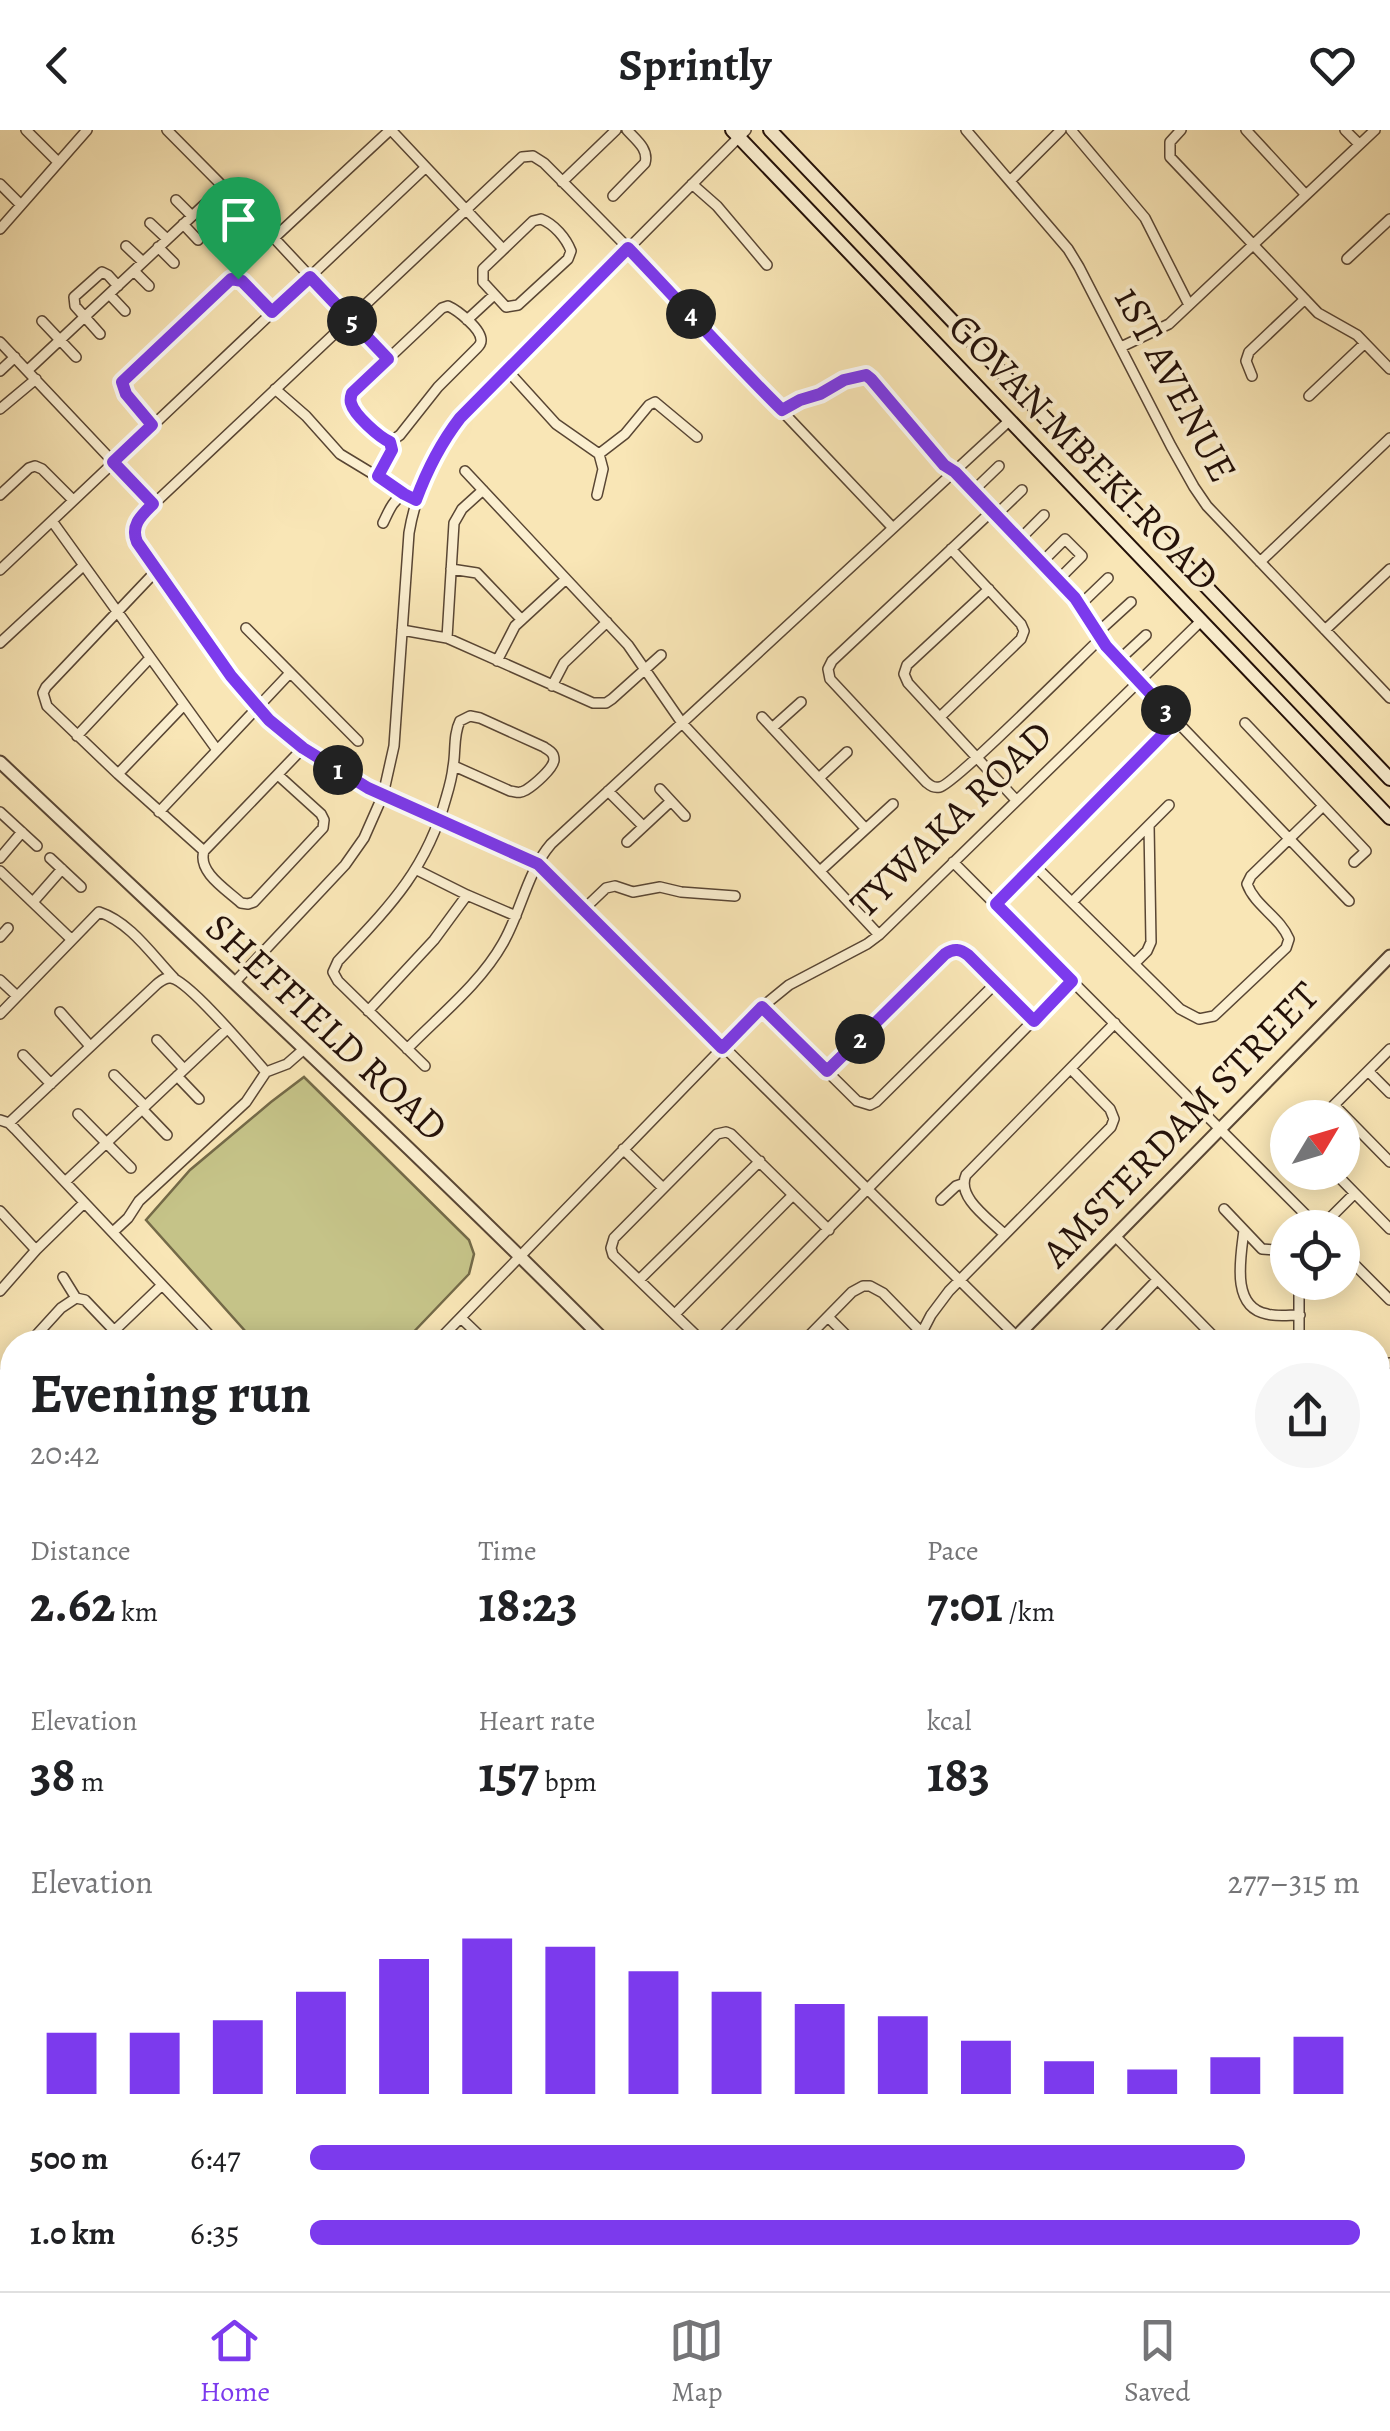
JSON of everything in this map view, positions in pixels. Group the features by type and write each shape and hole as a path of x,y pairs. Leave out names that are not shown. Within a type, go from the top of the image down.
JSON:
{"main road":[{"name":"GOVAN MBEKI ROAD","path":"770,130 1390,780"},
{"name":"GOVAN MBEKI ROAD","path":"739,132 1009,421 1390,818"}],"street":[{"path":"26,130 58,162"},
{"path":"1,225 87,130"},
{"path":"167,130 388,359"},
{"path":"274,238 390,130 503,250"},
{"path":"562,182 616,130"},
{"path":"613,196 646,164 644,148 627,130"},
{"name":"1ST AVENUE","path":"966,130 1068,249 1207,506 1390,697"},
{"path":"1010,182 1061,130"},
{"path":"1071,130 1145,218 1189,305"},
{"path":"1180,130 1170,142 1170,157 1318,313 1349,329 1390,369"},
{"path":"1246,130 1306,195"},
{"path":"1346,130 1359,144"},
{"path":"1120,347 1168,324 1374,130"},
{"path":"234,983 345,865 364,838 383,795 394,746 409,533 416,500 438,448 460,418 739,132"},
{"path":"892,528 628,248 534,156 527,156 465,209 153,504 137,522 134,534 256,708 303,748 383,795 538,864 1007,1330"},
{"path":"0,570 426,167"},
{"path":"0,184 20,205"},
{"path":"692,184 717,206 767,265"},
{"path":"28,370 222,188"},
{"path":"176,200 192,216"},
{"path":"1347,259 1390,219"},
{"path":"541,220 549,222 571,251 568,259 518,305 506,307 482,276 483,269 503,250 533,221 541,220"},
{"path":"150,223 167,239"},
{"path":"184,224 198,240"},
{"path":"126,246 142,262"},
{"path":"158,247 174,264"},
{"path":"134,271 148,286"},
{"path":"100,334 74,302 75,295 102,272 118,286"},
{"path":"152,425 122,390 126,376 231,279 242,281 272,312"},
{"path":"109,294 126,311"},
{"path":"467,320 494,295"},
{"path":"1252,376 1246,361 1249,352 1306,300"},
{"path":"442,308 454,308 480,334 481,341 390,442 360,416 351,403 352,393 442,308"},
{"path":"42,320 76,357"},
{"path":"0,342 153,504"},
{"path":"1309,396 1365,343"},
{"path":"0,371 16,357"},
{"path":"507,370 556,424 599,454 602,469 597,494"},
{"path":"782,410 844,380 866,375 944,465 1058,580 1080,605 1098,636 1138,681 1349,901"},
{"path":"0,409 36,378"},
{"path":"275,389 340,454 416,500"},
{"path":"599,454 625,434 655,402 697,436"},
{"path":"407,1049 490,964 551,844 1009,421"},
{"path":"1260,562 1390,438"},
{"path":"378,476 392,450 390,442"},
{"path":"0,495 35,466 42,468 73,500"},
{"path":"973,491 999,466"},
{"path":"465,471 628,645 682,723 879,935"},
{"path":"446,638 456,518 483,490"},
{"path":"1022,490 952,549 832,660 828,669 830,679 931,786 944,786 976,757 1131,602"},
{"path":"383,523 396,498 404,494"},
{"path":"1019,540 1044,515"},
{"path":"52,520 217,750"},
{"path":"1041,563 1066,539 1082,556 1058,580"},
{"path":"940,717 1021,639 1024,631 1022,624 952,549"},
{"path":"0,643 84,566"},
{"path":"452,569 478,573 521,619"},
{"path":"1325,630 1390,569"},
{"path":"156,570 43,693 47,706 76,736 204,851"},
{"path":"1080,605 1108,578"},
{"path":"496,662 507,637 521,619 566,579"},
{"path":"989,589 907,664 904,674 1016,800"},
{"name":"TYWAKA ROAD","path":"449,1330 762,1007 789,986 879,935 1201,621"},
{"path":"552,686 564,663 606,622"},
{"path":"246,628 358,741"},
{"path":"402,630 446,638 582,700 600,704 618,695 661,655"},
{"path":"1119,660 1146,634"},
{"path":"76,736 150,658"},
{"path":"159,812 289,674"},
{"path":"772,728 802,702"},
{"path":"118,774 184,704"},
{"path":"425,1066 333,972 399,896 416,870 440,820 454,766 460,721 470,716 480,718 552,754 552,766 520,792 454,766"},
{"path":"762,717 866,828"},
{"path":"996,904 1176,721"},
{"path":"1245,723 1366,851 1354,862"},
{"path":"278,775 320,814 323,828 254,902 240,903 204,868 204,851 303,748"},
{"path":"819,778 847,752"},
{"name":"SHEFFIELD ROAD","path":"0,762 354,1096 594,1330"},
{"path":"660,789 685,816"},
{"path":"608,790 643,826"},
{"path":"627,842 671,801"},
{"path":"820,871 894,804"},
{"path":"1072,902 1169,804"},
{"path":"1034,865 1180,1009 1199,1019 1214,1016 1286,948 1286,930 1250,893 1247,884 1250,876 1323,806"},
{"path":"0,812 36,846"},
{"path":"1134,963 1152,942 1149,826"},
{"path":"0,858 22,832"},
{"path":"50,858 81,886"},
{"path":"952,862 1301,1210"},
{"path":"33,902 62,869"},
{"path":"416,870 516,916"},
{"path":"0,871 72,938"},
{"path":"584,910 606,888 616,886 632,892 660,888 735,896"},
{"path":"368,1010 434,940 466,895"},
{"path":"0,1014 98,912 111,916 133,934 266,1072"},
{"path":"0,936 8,928"},
{"path":"827,1071 953,950 963,951 1034,1021"},
{"name":"AMSTERDAM STREET","path":"1027,1330 1390,956"},
{"path":"174,978 157,984 51,1084 4,1122 205,1330"},
{"path":"0,980 17,996"},
{"path":"729,1330 1072,981"},
{"path":"762,1007 864,1105 874,1104 995,984"},
{"path":"60,1012 90,1046"},
{"path":"1004,1234 965,1194 962,1184 966,1175 1115,1023"},
{"path":"65,1182 227,1028"},
{"path":"157,1040 199,1099"},
{"path":"1339,1100 1390,1049"},
{"path":"113,1232 138,1201 246,1102 266,1072 287,1064 303,1050"},
{"path":"24,1055 51,1084"},
{"path":"923,1330 938,1304 959,1280 1111,1127 1114,1119 1110,1109 1071,1069"},
{"path":"1368,1071 1390,1093"},
{"path":"114,1074 167,1135"},
{"path":"78,1114 131,1168"},
{"path":"1360,1131 1390,1162"},
{"path":"691,1330 614,1254 612,1242 720,1132 732,1134 829,1230"},
{"path":"624,1148 663,1188"},
{"path":"639,1280 760,1161"},
{"path":"941,1200 962,1184"},
{"path":"1350,1190 1390,1229"},
{"path":"674,1314 793,1194"},
{"path":"1338,1210 1354,1194"},
{"path":"0,1291 84,1202"},
{"path":"1224,1209 1264,1250 1270,1250"},
{"path":"0,1212 36,1250"},
{"path":"1244,1230 1240,1279 1243,1293 1263,1314 1300,1315"},
{"path":"1115,1236 1208,1330"},
{"path":"1360,1270 1390,1300"},
{"path":"64,1277 76,1298"},
{"path":"1110,1330 1157,1280"},
{"path":"115,1330 162,1285"},
{"path":"815,1330 857,1288 870,1286 882,1293 912,1330"},
{"path":"44,1330 61,1308 76,1298 85,1300 113,1330"},
{"path":"1300,1300 1300,1330"},
{"path":"828,1317 841,1330"},
{"path":"461,1318 474,1330"}],"shaded area":[{"path":"304,1077 469,1240 474,1254 469,1274 415,1330 244,1330 146,1220 190,1170"}],"route":[{"path":"628,248 782,410 844,380 866,375 871,379 944,465 1075,598 1100,639 1176,721 996,904 1072,981 1034,1021 968,955 953,950 827,1071 762,1007 722,1048 538,864 368,788 303,748 269,720 231,676 137,542 134,528 153,504 113,462 152,425 122,390 123,380 227,282 238,279 272,312 310,277 388,359 352,393 351,403 381,438 390,442 392,450 378,476 416,500 438,448 460,418 628,248"}]}
